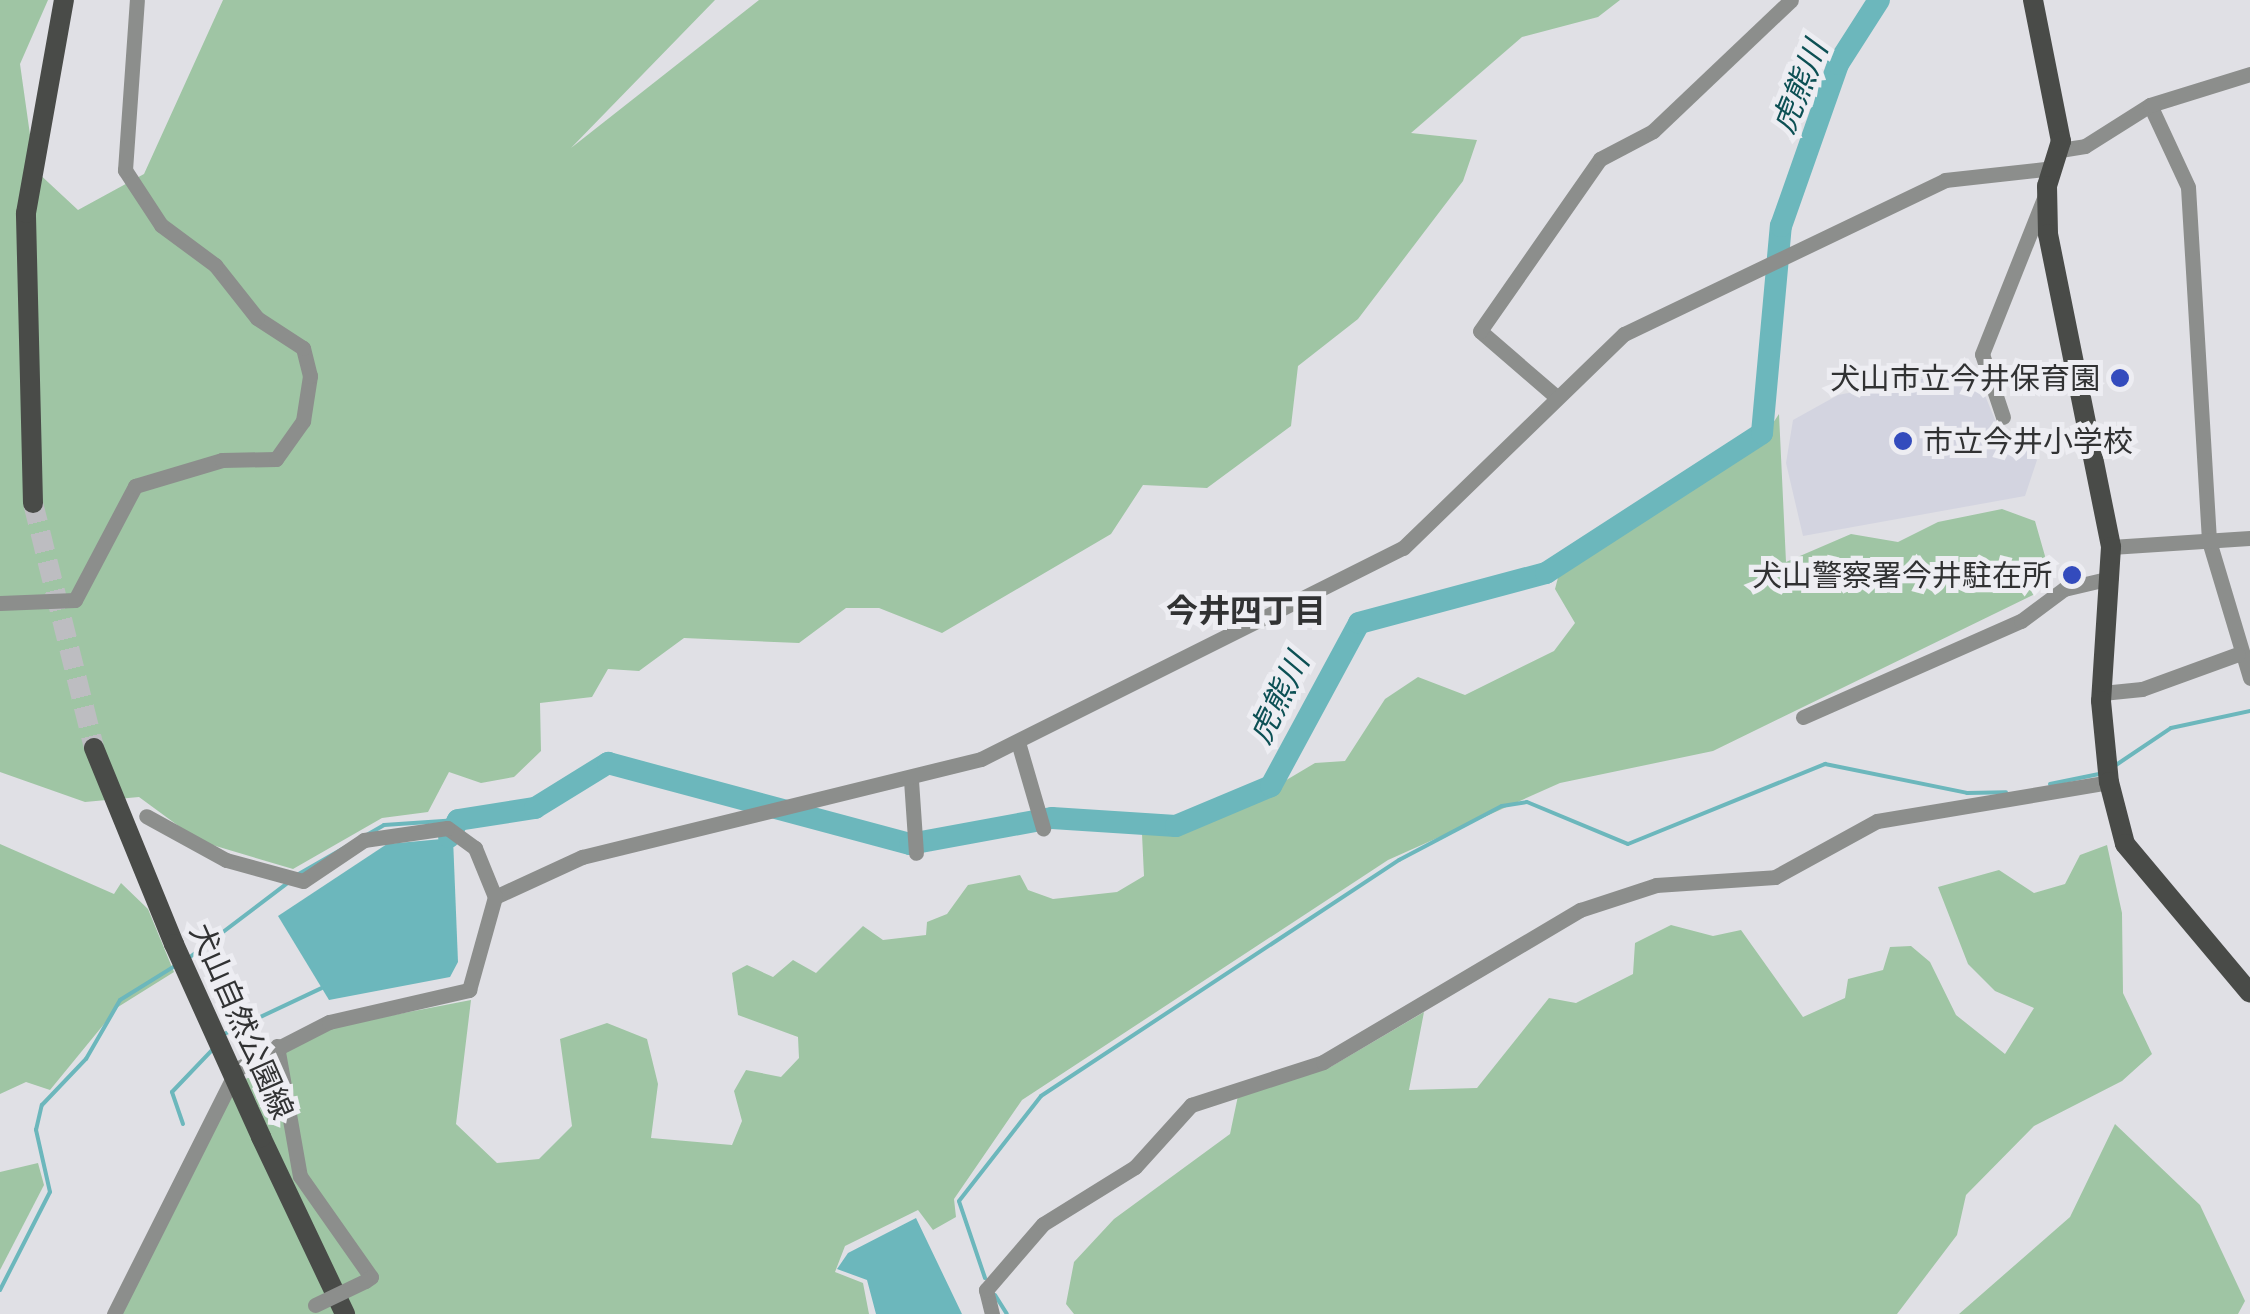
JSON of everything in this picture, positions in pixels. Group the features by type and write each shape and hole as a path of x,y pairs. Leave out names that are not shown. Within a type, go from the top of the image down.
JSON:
{"main road":[{"path":"34,503 22,278 34,143 64,0"},
{"path":"2033,0 2056,159 2046,192 2112,547 2102,693 2108,773 2125,844 2250,992"},
{"name":"犬山自然公園線","path":"94,748 174,944 345,1314"}],"street":[{"path":"0,603 74,600 135,486 222,460 276,459 303,421 310,376 303,348 257,318 216,265 161,225 125,170 137,0"},
{"path":"1553,394 1480,330 1600,159 1653,131 1791,0"},
{"path":"114,1314 185,1187 223,1086 276,1046 329,1022 469,990 496,897 582,857 782,814 911,780 1018,742 1403,548 1553,394 1624,334 1963,173 2056,159 2085,146 2150,105 2250,74"},
{"path":"2150,105 2188,187 2209,541 2238,654 2250,678"},
{"path":"2003,418 1982,354 2046,192"},
{"path":"2112,547 2250,538"},
{"path":"1802,717 2021,622 2064,589 2111,578"},
{"path":"2102,693 2142,689 2238,654"},
{"path":"1018,742 1043,828"},
{"path":"992,1314 986,1290 1043,1224 1136,1166 1192,1105 1323,1062 1580,910 1656,885 1776,877 1877,822 2108,773"},
{"path":"911,780 916,853"},
{"path":"146,816 226,860 300,880 364,840 453,830 496,897"},
{"path":"276,1046 300,1176 372,1276 315,1305"}],"shaded area":[{"name":"市立今井小学校","path":"1974,369 1996,422 2037,460 2025,496 1803,536 1786,463 1793,420 1838,395"}],"green space":[{"path":"0,0 48,0 20,64 35,170 78,210 144,174 223,0 715,0 571,148 759,0 1620,0 1598,17 1522,37 1411,133 1477,140 1463,181 1358,319 1298,366 1291,426 1207,488 1143,485 1111,534 942,633 879,608 846,608 799,643 684,638 639,671 608,669 592,697 540,703 541,751 514,777 481,783 449,772 428,812 382,818 293,869 199,841 139,797 85,802 0,772"},
{"path":"1779,414 1786,562 1851,534 1898,542 1938,522 2002,509 2035,521 2045,556 2037,593 1713,751 1560,783 1388,860 1022,1100 954,1199 956,1217 933,1230 918,1210 845,1246 835,1272 863,1283 869,1314 122,1314 225,1098 268,1059 331,1027 471,1000 456,1124 497,1163 539,1159 572,1126 560,1039 607,1023 647,1039 658,1084 651,1138 732,1145 742,1121 734,1091 746,1070 781,1077 799,1058 798,1037 738,1015 732,973 747,965 773,977 793,960 816,973 863,926 883,940 926,935 927,922 947,914 968,885 1020,875 1028,890 1053,899 1117,892 1144,876 1142,834 1256,798 1315,763 1345,761 1385,699 1418,677 1465,695 1554,651 1575,623 1555,589 1560,570 1757,447"},
{"path":"0,844 114,894 121,883 148,909 174,972 118,1007 50,1090 26,1082 0,1094"},
{"path":"2107,845 2122,913 2123,993 2152,1054 2122,1081 2034,1126 1966,1195 1957,1235 1897,1314 1074,1314 1066,1304 1074,1262 1114,1219 1230,1134 1239,1091 1327,1069 1424,1012 1409,1090 1477,1088 1549,998 1576,1003 1633,974 1635,943 1671,925 1713,936 1741,930 1803,1017 1845,998 1848,979 1883,970 1890,947 1911,946 1930,962 1956,1015 2005,1054 2034,1008 1995,991 1968,964 1938,887 1999,870 2034,893 2065,884 2080,855"},
{"path":"2115,1124 2200,1205 2245,1301 2238,1314 1959,1314 2070,1217"},
{"path":"38,1163 44,1185 0,1270 0,1172"}],"water":[{"path":"453,838 458,962 450,977 329,1000 278,916 387,844"},
{"path":"916,1218 962,1314 876,1314 867,1280 837,1269 848,1253"}],"waterway":[{"name":"虎熊川","path":"449,837 458,820 535,808 608,763 910,844 1052,818 1176,826 1271,786 1359,623 1546,573 1762,433 1781,226 1838,64 1879,0"},
{"path":"2116,765 2171,728 2250,711"},
{"path":"985,1278 959,1201 1041,1096 1399,860 1502,806 1527,802 1628,844 1825,764 1967,793 2006,792"},
{"path":"2050,784 2099,774"},
{"path":"297,875 384,825 458,820"},
{"path":"190,957 290,881"},
{"path":"0,1290 50,1192 36,1130 42,1105 86,1059 120,1000 178,964"},
{"path":"222,1035 322,988"},
{"path":"183,1124 172,1092 214,1048"},
{"path":"995,1295 1007,1314"}],"tunnel":[{"path":"33,503 94,748"}],"place":[{"name":"犬山市立今井保育園","path":"2120,378"},
{"name":"市立今井小学校","path":"1903,441"},
{"name":"犬山警察署今井駐在所","path":"2072,575"}],"district":[{"name":"今井四丁目","path":"1246,610"}]}
